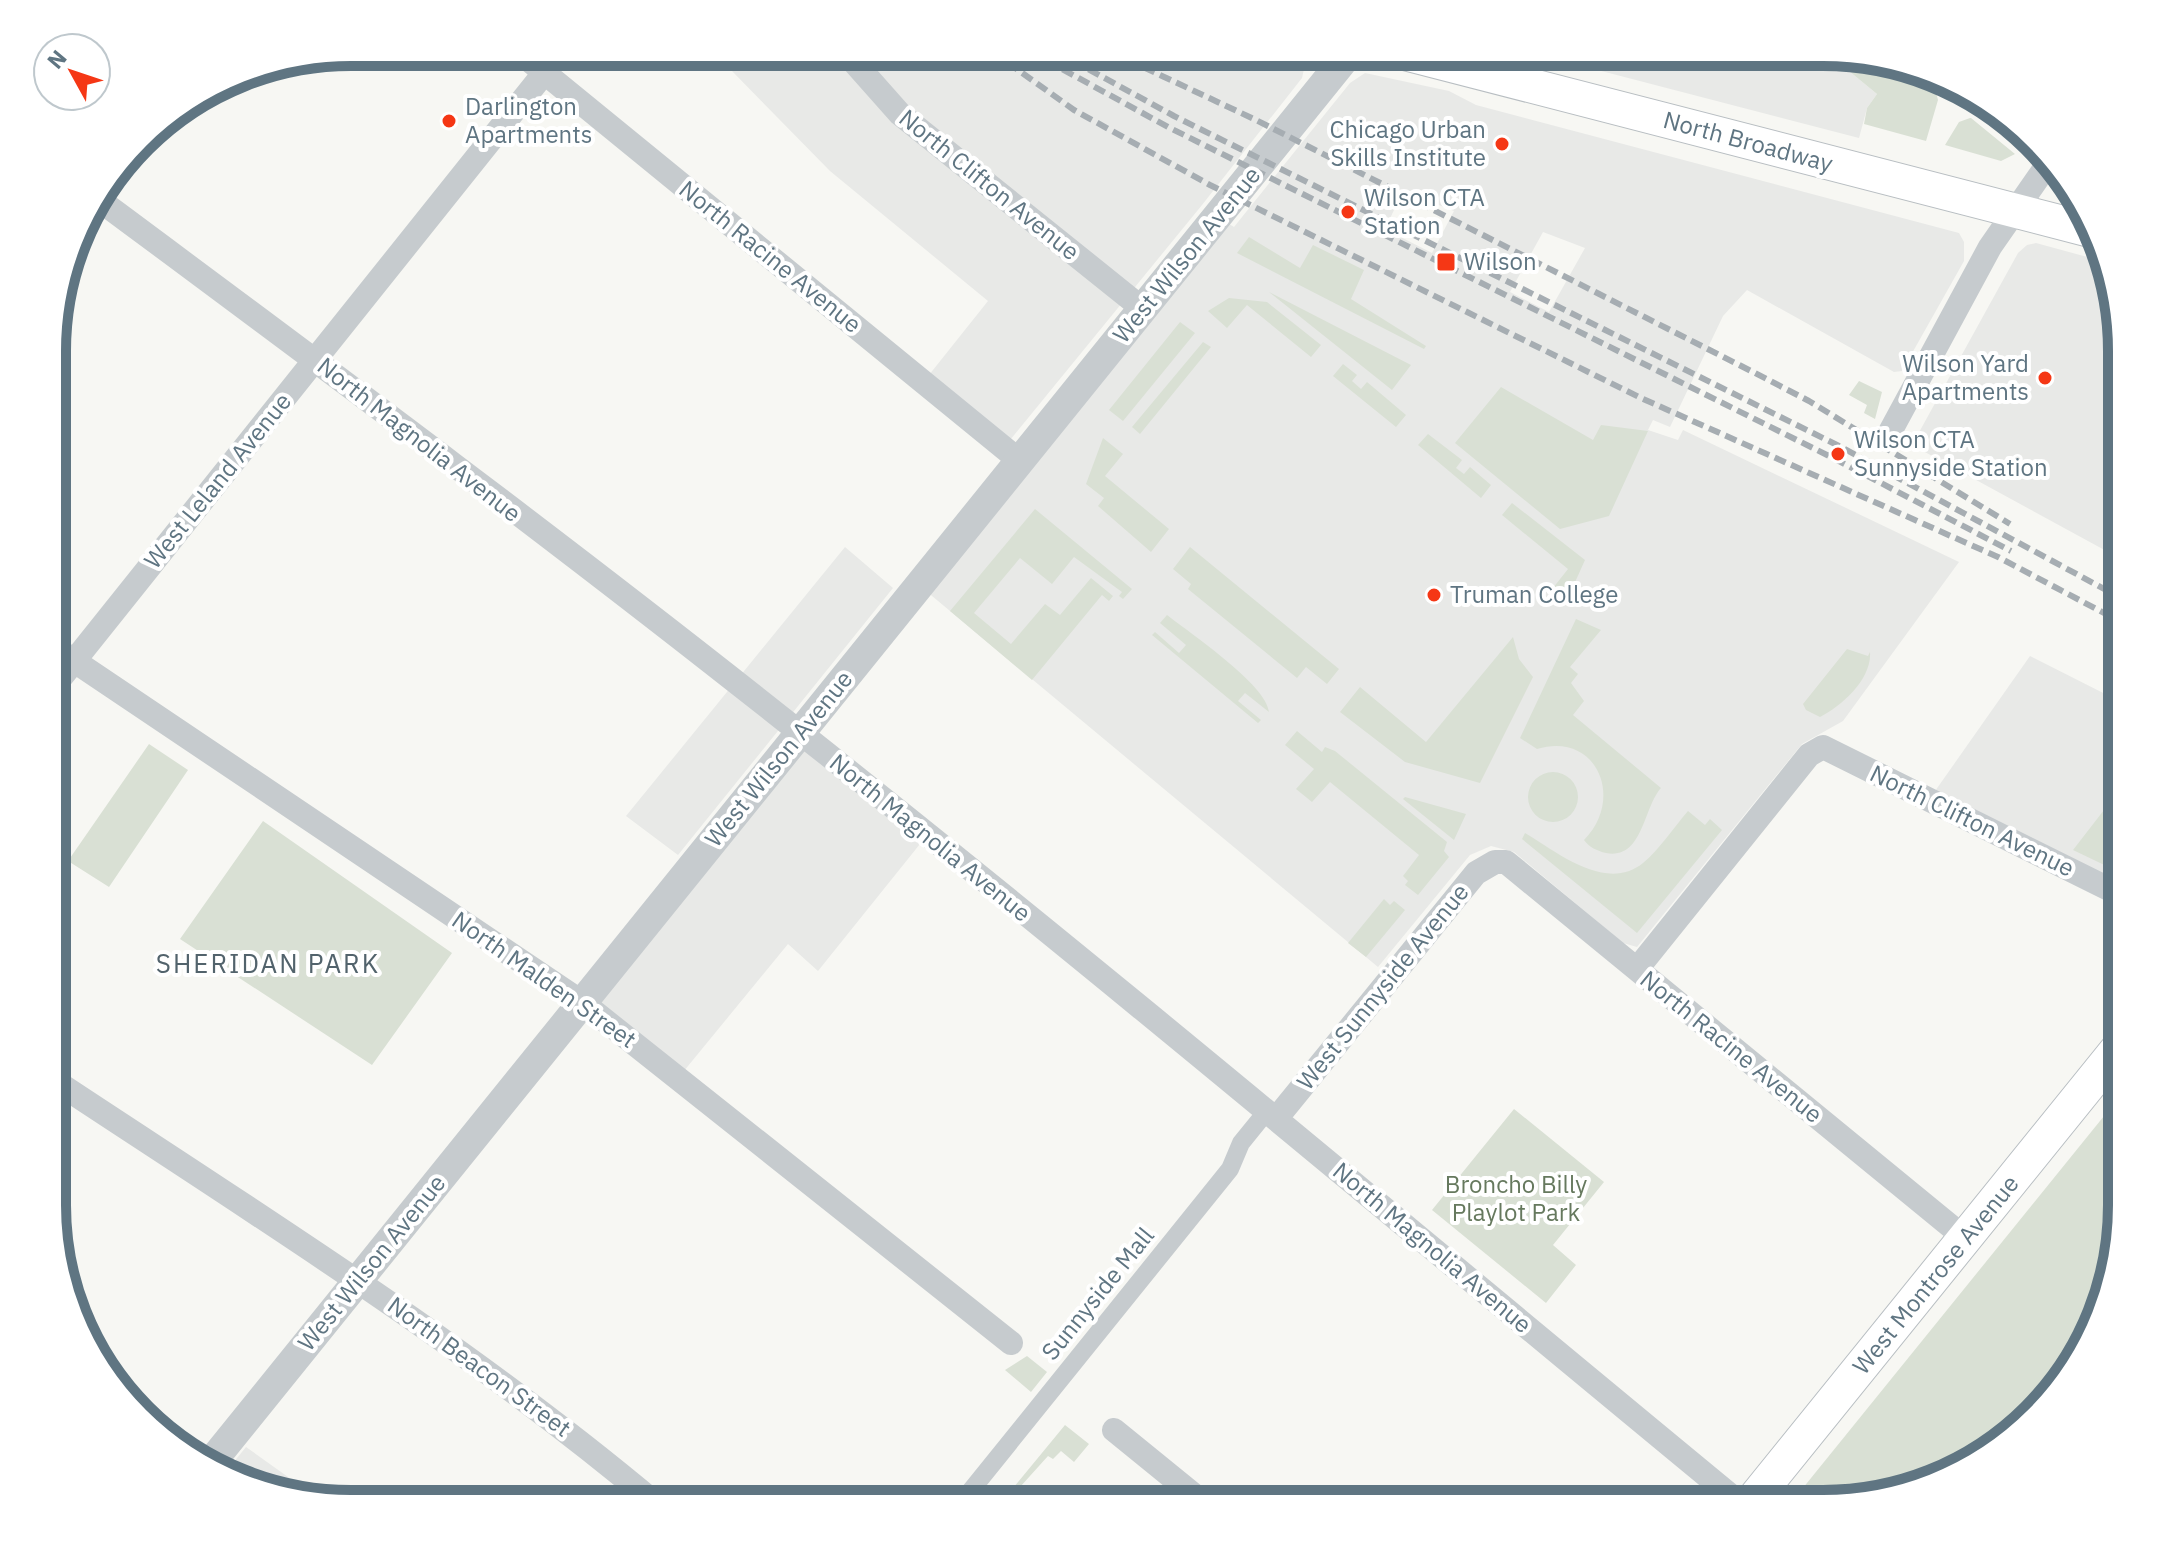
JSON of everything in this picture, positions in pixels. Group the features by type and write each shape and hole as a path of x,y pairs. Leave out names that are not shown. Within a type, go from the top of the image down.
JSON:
{"main road":[{"name":"North Broadway","path":"1455,66 2080,227"},
{"name":"West Montrose Avenue","path":"1761,1490 2108,1061"}],"street":[{"name":"North Racine Avenue","path":"536,66 1020,461"},
{"name":"West Leland Avenue","path":"66,651 314,360 550,66"},
{"name":"North Clifton Avenue","path":"857,66 900,114 1143,309"},
{"name":"West Wilson Avenue","path":"216,1456 1339,66"},
{"path":"1890,432 2014,210 2043,170"},
{"name":"North Magnolia Avenue","path":"106,205 801,733 1271,1115 1724,1490"},
{"name":"North Malden Street","path":"66,656 583,1003 1011,1343"},
{"name":"North Clifton Avenue","path":"1637,969 1809,755 1823,747 2108,888"},
{"name":"North Racine Avenue","path":"1495,862 1514,866 1965,1238"},
{"name":"West Sunnyside Avenue","path":"1271,1115 1476,873 1495,862"},
{"name":"North Beacon Street","path":"67,1089 357,1281 586,1444 640,1490"},
{"name":"Sunnyside Mall","path":"971,1490 1230,1169 1241,1143 1271,1115"},
{"path":"1114,1430 1188,1490"}],"shaded area":[{"path":"729,66 1303,66 1304,69 1302,78 1202,205 1006,445 925,380 988,301 830,171"},
{"path":"1582,66 1844,67 1877,94 1867,108 1859,138"},
{"name":"Truman College","path":"1365,73 1449,91 1476,105 1959,233 1964,242 1964,261 1902,371 1894,372 1747,290 1723,316 1670,427 1653,420 1648,430 1678,440 1683,430 1959,562 1843,721 1802,744 1637,947 1623,943 1514,852 1491,846 1470,855 1378,967 920,586 1218,217 1234,227 1350,83","holes":["1403,191 1454,211 1432,253 1385,229","1543,232 1585,248 1549,312 1510,292"]},
{"name":"Wilson Yard Apartments","path":"2036,243 2093,258 2103,295 2107,332 2107,552 1912,445 2018,253 2027,245"},
{"path":"845,547 893,588 678,855 626,816"},
{"path":"2030,656 2107,695 2108,880 1933,794"},
{"path":"801,733 924,839 818,971 788,944 679,1077 583,1003"},
{"path":"246,1447 301,1486 259,1475 232,1464"}],"green space":[{"path":"1844,67 1879,71 1935,89 1938,100 1926,141 1864,124 1867,108 1877,94"},
{"path":"1971,118 2015,154 2001,161 1945,145 1959,122"},
{"path":"1249,237 1300,268 1313,245 1364,270 1351,299 1426,346 1424,349 1237,253"},
{"path":"1269,292 1411,365 1392,390"},
{"path":"1229,298 1267,302 1321,345 1311,357 1247,305 1227,328 1208,311"},
{"path":"1180,322 1195,333 1123,421 1109,410"},
{"path":"1203,342 1211,347 1140,434 1132,427"},
{"path":"1343,364 1357,375 1352,381 1361,389 1367,382 1406,415 1396,427 1333,376"},
{"path":"1859,381 1882,392 1875,419 1864,413 1867,405 1849,395"},
{"path":"1501,387 1593,440 1601,425 1648,431 1609,516 1560,529 1455,443"},
{"path":"1428,434 1462,460 1456,468 1464,474 1470,467 1491,485 1481,498 1418,445"},
{"path":"1103,438 1123,454 1105,476 1169,529 1151,552 1098,506 1104,498 1086,484"},
{"path":"1512,503 1585,560 1567,600 1549,593 1568,569 1502,515"},
{"path":"1035,509 1132,589 1123,599 1119,596 1122,592 1074,557 1052,584 1020,558 974,613 1011,644 1045,604 1060,615 1091,578 1113,596 1109,601 1102,595 1032,680 950,611"},
{"path":"1190,547 1339,669 1327,684 1306,667 1297,678 1188,589 1191,584 1173,569"},
{"path":"1167,615 1226,660 1255,688 1269,712 1245,693 1238,701 1261,720 1258,723 1152,635 1155,632 1179,653 1186,645 1160,623"},
{"path":"1576,619 1601,630 1570,667 1578,674 1571,683 1584,701 1573,715 1661,788 1635,841 1628,849 1618,853 1599,851 1584,840 1596,824 1602,806 1603,788 1598,772 1589,759 1575,750 1558,746 1537,749 1520,738"},
{"path":"1513,637 1519,659 1533,677 1480,783 1405,762 1340,712 1360,687 1426,742"},
{"path":"1847,649 1868,656 1870,652 1861,682 1846,699 1820,717 1806,710 1803,704"},
{"path":"1297,731 1322,752 1325,747 1335,751 1447,842 1444,851 1449,857 1418,895 1405,885 1408,881 1403,876 1419,855 1330,782 1312,802 1296,789 1314,769 1285,745"},
{"path":"149,744 188,770 109,887 68,861"},
{"path":"1553,772 1571,779 1578,797 1571,815 1553,822 1535,815 1528,797 1535,779"},
{"path":"1405,797 1466,814 1454,840 1403,799"},
{"path":"2108,805 2108,867 2073,850"},
{"path":"1688,811 1705,825 1710,819 1722,830 1637,933 1522,839 1525,833 1582,866 1613,874 1629,871 1643,863"},
{"path":"263,821 452,953 372,1065 180,939"},
{"path":"1384,899 1390,905 1394,901 1405,910 1366,957 1348,943"},
{"name":"Broncho Billy Playlot Park","path":"1514,1109 1604,1182 1553,1245 1576,1265 1546,1303 1432,1210"},
{"path":"2108,1111 2108,1205 2103,1261 2079,1331 2049,1379 2025,1407 1997,1431 1949,1461 1879,1485 1801,1490"},
{"path":"1027,1356 1047,1372 1031,1392 1005,1370"},
{"path":"1065,1425 1089,1444 1074,1462 1061,1451 1053,1459 1048,1456 1017,1490 1012,1490"}],"railway":[{"path":"1013,66 1074,110 1210,185 1641,398 1998,557 2107,615"},
{"path":"1057,66 1168,127 1833,458 2011,551"},
{"path":"1083,66 1174,116 1839,446 2107,591"},
{"path":"1141,66 1254,119 1809,401 2010,524"}],"place":[{"name":"Darlington Apartments","path":"449,121"},
{"name":"Chicago Urban Skills Institute","path":"1502,144"},
{"name":"Wilson CTA Station","path":"1348,212"},
{"name":"Wilson","path":"1446,262"},
{"name":"Wilson Yard Apartments","path":"2045,378"},
{"name":"Wilson CTA Sunnyside Station","path":"1838,454"},
{"name":"Truman College","path":"1434,595"}],"district":[{"name":"SHERIDAN PARK","path":"268,964"}]}
